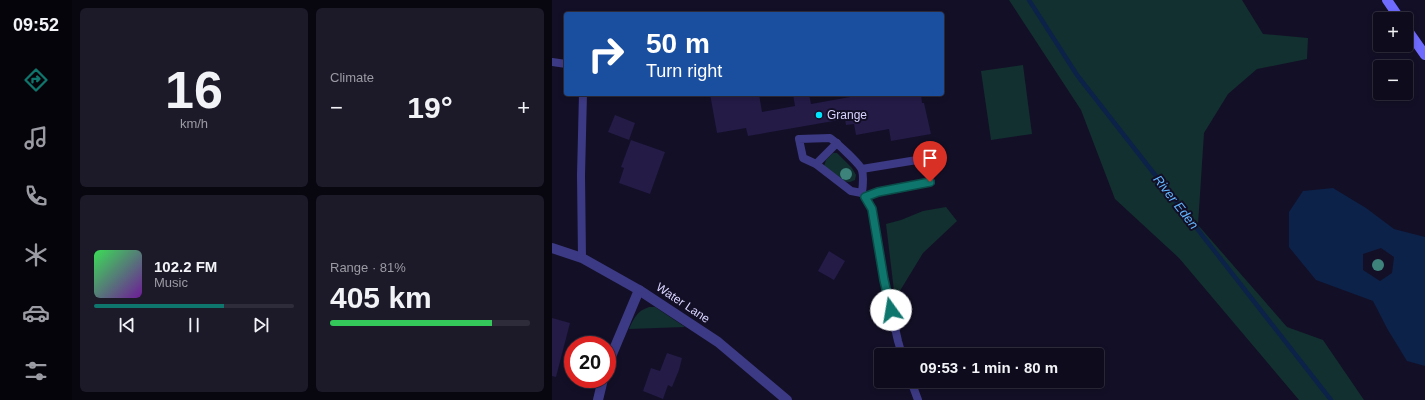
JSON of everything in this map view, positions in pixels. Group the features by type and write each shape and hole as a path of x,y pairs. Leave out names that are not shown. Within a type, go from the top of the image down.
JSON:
{"main road":[{"path":"1387,0 1395,12"},
{"path":"1413,38 1425,55"}],"street":[{"name":"Water Lane","path":"552,248 582,258 639,290 718,342 788,400"},
{"path":"616,345 639,290"},
{"path":"598,400 601,388"}],"lane":[{"path":"552,62 564,64"},
{"path":"582,258 581,176 583,96"},
{"path":"900,348 884,280 872,209 863,195 862,169 837,143 830,138 799,139 803,158 816,164 851,191 863,195 930,182"},
{"path":"816,164 837,143"},
{"path":"862,169 929,158"},
{"path":"914,388 918,400"}],"green space":[{"path":"1009,0 1242,0 1263,34 1308,38 1307,59 1257,69 1228,94 1204,133 1198,225 1287,327 1323,340 1364,400 1299,400 1179,258 1115,199 1081,110"},
{"path":"1023,65 1032,134 991,140 981,71"},
{"path":"833,153 837,153 852,168 856,175 855,180 850,182 841,181 824,166 826,160"},
{"path":"946,207 957,221 923,253 895,299 886,224 923,211"},
{"path":"649,307 655,307 685,327 629,329 636,315"}],"water":[{"path":"1333,188 1366,208 1394,229 1425,237 1425,366 1407,361 1388,330 1373,301 1316,280 1289,247 1289,212 1303,191","holes":["1381,248 1394,257 1392,273 1380,281 1363,270 1363,254"]}],"building":[{"name":"Grange","path":"710,96 759,96 762,112 795,106 793,96 809,96 811,104 856,96 921,96 931,134 891,141 889,129 856,135 854,124 846,125 845,119 748,136 746,128 717,133"},
{"path":"615,115 635,123 629,140 608,132"},
{"path":"631,140 665,152 650,194 619,183 624,168 621,167"},
{"path":"829,251 845,261 834,280 818,271"},
{"path":"552,318 570,323 567,336 564,336 564,346 556,377 552,376"},
{"path":"667,353 682,358 672,387 668,385 663,399 643,391 651,368 660,371"}],"waterway":[{"name":"River Eden","path":"1029,0 1077,75 1331,400"}],"place":[{"name":"Grange","path":"819,115"}],"route":[{"path":"891,310 884,280 872,209 865,197 878,192 930,182"}]}
